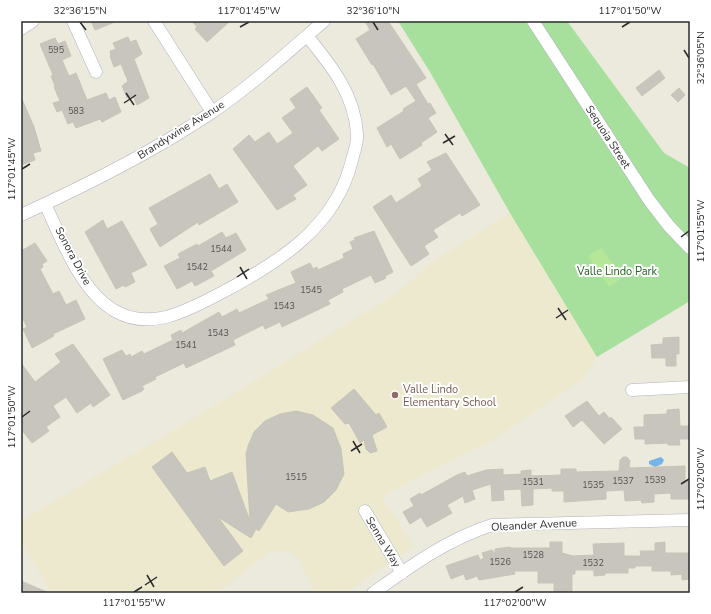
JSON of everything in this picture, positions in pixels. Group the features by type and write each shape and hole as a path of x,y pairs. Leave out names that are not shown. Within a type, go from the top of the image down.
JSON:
{"street":[{"path":"21,29 33,21"},
{"path":"73,21 96,72"},
{"path":"154,21 212,112"},
{"name":"Brandywine Avenue","path":"21,215 103,176 150,151 212,112 324,21"},
{"name":"Sequoia Street","path":"533,21 649,200 669,226 690,248"},
{"name":"Sonora Drive","path":"45,204 79,274 94,294 115,311 131,317 148,319 182,314 250,278 295,248 314,228 338,197 350,169 358,135 354,111 342,82 306,36"},
{"path":"632,390 690,386"},
{"name":"Senna Way","path":"365,511 402,573"},
{"name":"Oleander Avenue","path":"373,593 433,551 469,533 492,526 690,520"}],"shaded area":[{"name":"Valle Lindo Elementary School","path":"510,213 597,357 583,379 492,441 422,475 382,497 414,546 345,593 315,593 299,560 288,551 271,551 217,593 52,593 21,541 21,521 206,411 400,291 432,262"}],"green space":[{"name":"Valle Lindo Park","path":"398,21 567,21 664,153 690,168 690,301 597,357 510,213 430,72"},
{"path":"601,248 623,277 609,287 588,256"}],"water":[{"path":"661,457 664,460 662,464 655,467 649,464 649,461"}],"building":[{"path":"91,21 117,21 95,30"},
{"path":"192,21 230,21 207,42 195,29 197,27"},
{"path":"365,21 388,21 426,78 416,84 428,104 430,103 436,113 428,118 437,132 421,143 422,145 400,159 391,144 387,147 377,128 404,111 403,109 416,101 406,86 391,95 356,39 370,30"},
{"path":"128,37 130,42 136,40 142,54 134,59 149,98 137,105 133,96 127,98 122,86 128,81 121,64 114,67 110,56 110,51 116,49 113,43"},
{"path":"55,38 58,44 65,41 71,56 62,60 69,76 76,73 87,100 106,93 109,100 115,97 121,112 102,122 100,119 76,128 73,122 68,124 62,110 57,112 53,103 60,101 51,76 53,75 40,44"},
{"path":"659,70 665,78 642,96 636,88"},
{"path":"307,87 322,108 319,110 339,139 322,151 318,146 293,166 307,185 293,195 296,199 277,210 233,149 249,135 255,142 269,132 277,144 293,133 282,118 296,108 290,99"},
{"path":"679,88 685,95 678,102 671,95"},
{"path":"21,97 34,127 41,151 33,153 35,160 21,165"},
{"path":"446,153 480,205 462,216 460,213 433,230 438,237 424,246 429,254 411,266 373,207 391,195 396,203 422,186 418,179 432,170 427,162"},
{"path":"210,174 219,189 227,184 238,202 199,225 198,222 160,247 150,229 158,224 149,208"},
{"path":"103,220 107,229 122,221 147,265 131,273 135,282 125,287 124,285 116,289 85,232"},
{"path":"374,231 393,272 385,276 386,278 375,283 371,275 342,289 343,292 328,300 330,304 282,327 280,322 265,329 263,325 233,340 235,345 186,368 184,363 155,377 156,379 142,386 144,389 142,391 123,400 103,359 122,350 126,356 130,354 131,357 142,351 144,354 173,340 171,335 181,330 182,333 219,312 222,317 237,309 239,313 269,299 266,295 296,283 291,272 310,263 313,269 317,267 318,270 344,258 343,254 353,249 350,242 355,240 354,238"},
{"path":"222,232 226,238 236,233 246,250 211,271 214,276 195,286 192,281 177,289 164,266 180,258 178,254 197,244 198,246"},
{"path":"35,243 47,261 42,264 43,267 40,269 53,294 59,291 66,305 76,300 85,319 53,334 54,336 32,348 23,329 27,327 21,315 21,251"},
{"path":"679,337 679,354 676,354 676,366 666,366 666,358 652,358 651,345 663,344 663,338"},
{"path":"73,344 110,395 93,407 91,403 77,413 66,397 53,406 60,417 46,427 49,431 32,443 21,429 21,363 35,382 61,362 55,354"},
{"path":"354,389 376,415 379,413 387,427 372,435 377,451 370,453 366,449 364,440 360,443 349,423 345,424 331,408"},
{"path":"587,401 599,416 604,412 622,429 604,444 582,420 573,427 565,416"},
{"path":"679,409 680,426 690,426 690,439 679,439 680,445 668,445 668,443 645,444 645,439 635,439 634,427 644,427 644,415 667,414 667,410"},
{"path":"296,411 313,415 333,428 341,449 344,474 336,490 324,502 309,509 288,512 276,504 259,531 256,529 251,538 218,517 243,551 224,566 152,467 172,452 187,473 205,467 210,481 232,472 250,521 246,454 248,446 254,432 265,421 280,414"},
{"path":"623,457 627,457 630,461 629,468 685,466 685,481 690,481 690,499 671,499 671,493 654,494 654,502 642,503 641,500 625,501 624,490 606,491 606,499 564,502 564,491 552,491 552,488 533,489 533,505 522,506 521,489 503,490 504,500 492,501 491,484 472,490 475,499 465,503 463,496 447,505 452,513 427,527 421,517 410,524 403,512 414,506 410,499 420,493 421,495 465,472 467,476 486,470 503,469 503,475 521,474 521,471 531,470 531,476 561,475 561,469 576,469 576,472 619,471 620,460"},
{"path":"550,542 562,542 562,553 573,556 594,555 593,544 624,543 624,556 641,556 640,551 655,551 655,543 665,542 665,553 690,553 690,579 682,580 682,574 671,575 671,571 652,571 652,566 635,566 635,568 628,568 628,573 605,573 605,575 594,576 594,570 575,570 575,574 572,574 572,593 554,593 554,583 538,583 538,571 514,571 515,574 479,580 477,576 466,580 464,574 451,579 446,566 478,555 480,560 484,558 482,553 492,550 495,554 495,549 510,547 550,548"},
{"path":"21,581 49,593 21,593"}],"place":[{"name":"Valle Lindo Elementary School","path":"395,395"}]}
